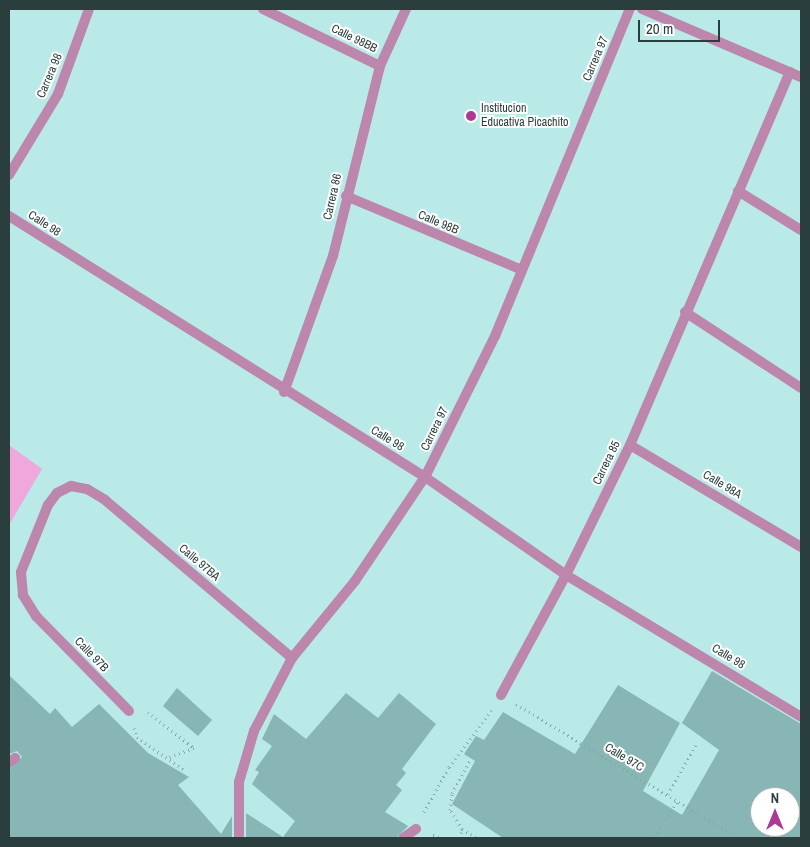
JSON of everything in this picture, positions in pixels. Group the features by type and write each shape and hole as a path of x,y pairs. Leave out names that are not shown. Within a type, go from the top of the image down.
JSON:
{"street":[{"name":"Carrera 98","path":"9,175 58,94 89,9"},
{"name":"Calle 98BB","path":"264,9 380,66"},
{"name":"Carrera 86","path":"284,392 333,256 346,196 380,66 406,9"},
{"name":"Carrera 97","path":"239,838 239,782 254,730 292,658 355,581 425,477 495,336 630,9"},
{"path":"642,9 801,77"},
{"name":"Carrera 85","path":"501,695 566,575 630,445 685,312 790,72"},
{"path":"738,191 801,230"},
{"name":"Calle 98B","path":"346,196 522,270"},
{"name":"Calle 98","path":"9,216 284,392 425,477 566,575 801,717"},
{"path":"685,312 801,388"},
{"name":"Calle 98A","path":"630,445 801,547"},
{"name":"Calle 97B","path":"87,489 71,486 57,493 48,505 21,572 23,595 36,616 129,711"},
{"name":"Calle 97BA","path":"87,489 292,658"},
{"path":"403,838 416,829"}],"path":[{"name":"Calle 97C","path":"501,695 678,800 738,838"},
{"path":"416,829 445,773 501,695"},
{"path":"167,758 194,748 141,707 129,711 137,737 184,770"},
{"path":"668,794 697,743"},
{"path":"470,761 452,793 450,810 462,829 477,838"},
{"path":"655,836 678,800"},
{"path":"461,838 462,829"}],"shaded area":[{"path":"9,445 42,469 9,525"}],"building":[{"path":"712,671 801,724 801,838 503,838 452,804 475,761 464,754 476,736 484,740 503,712 575,754 618,685 680,723 643,791 682,815 719,750 682,723"},
{"path":"9,675 50,714 55,708 72,727 99,704 148,753 189,777 178,785 221,834 232,816 232,838 9,838 9,770 22,757 17,751 9,754"},
{"path":"177,688 212,720 198,736 163,706"},
{"path":"346,693 378,718 399,693 436,724 402,769 406,773 396,785 402,790 385,812 408,826 396,838 246,838 246,813 283,837 295,821 252,784 259,772 255,770 272,746 262,739 274,714 306,739"}],"place":[{"name":"Institucion Educativa Picachito","path":"471,116"}]}
